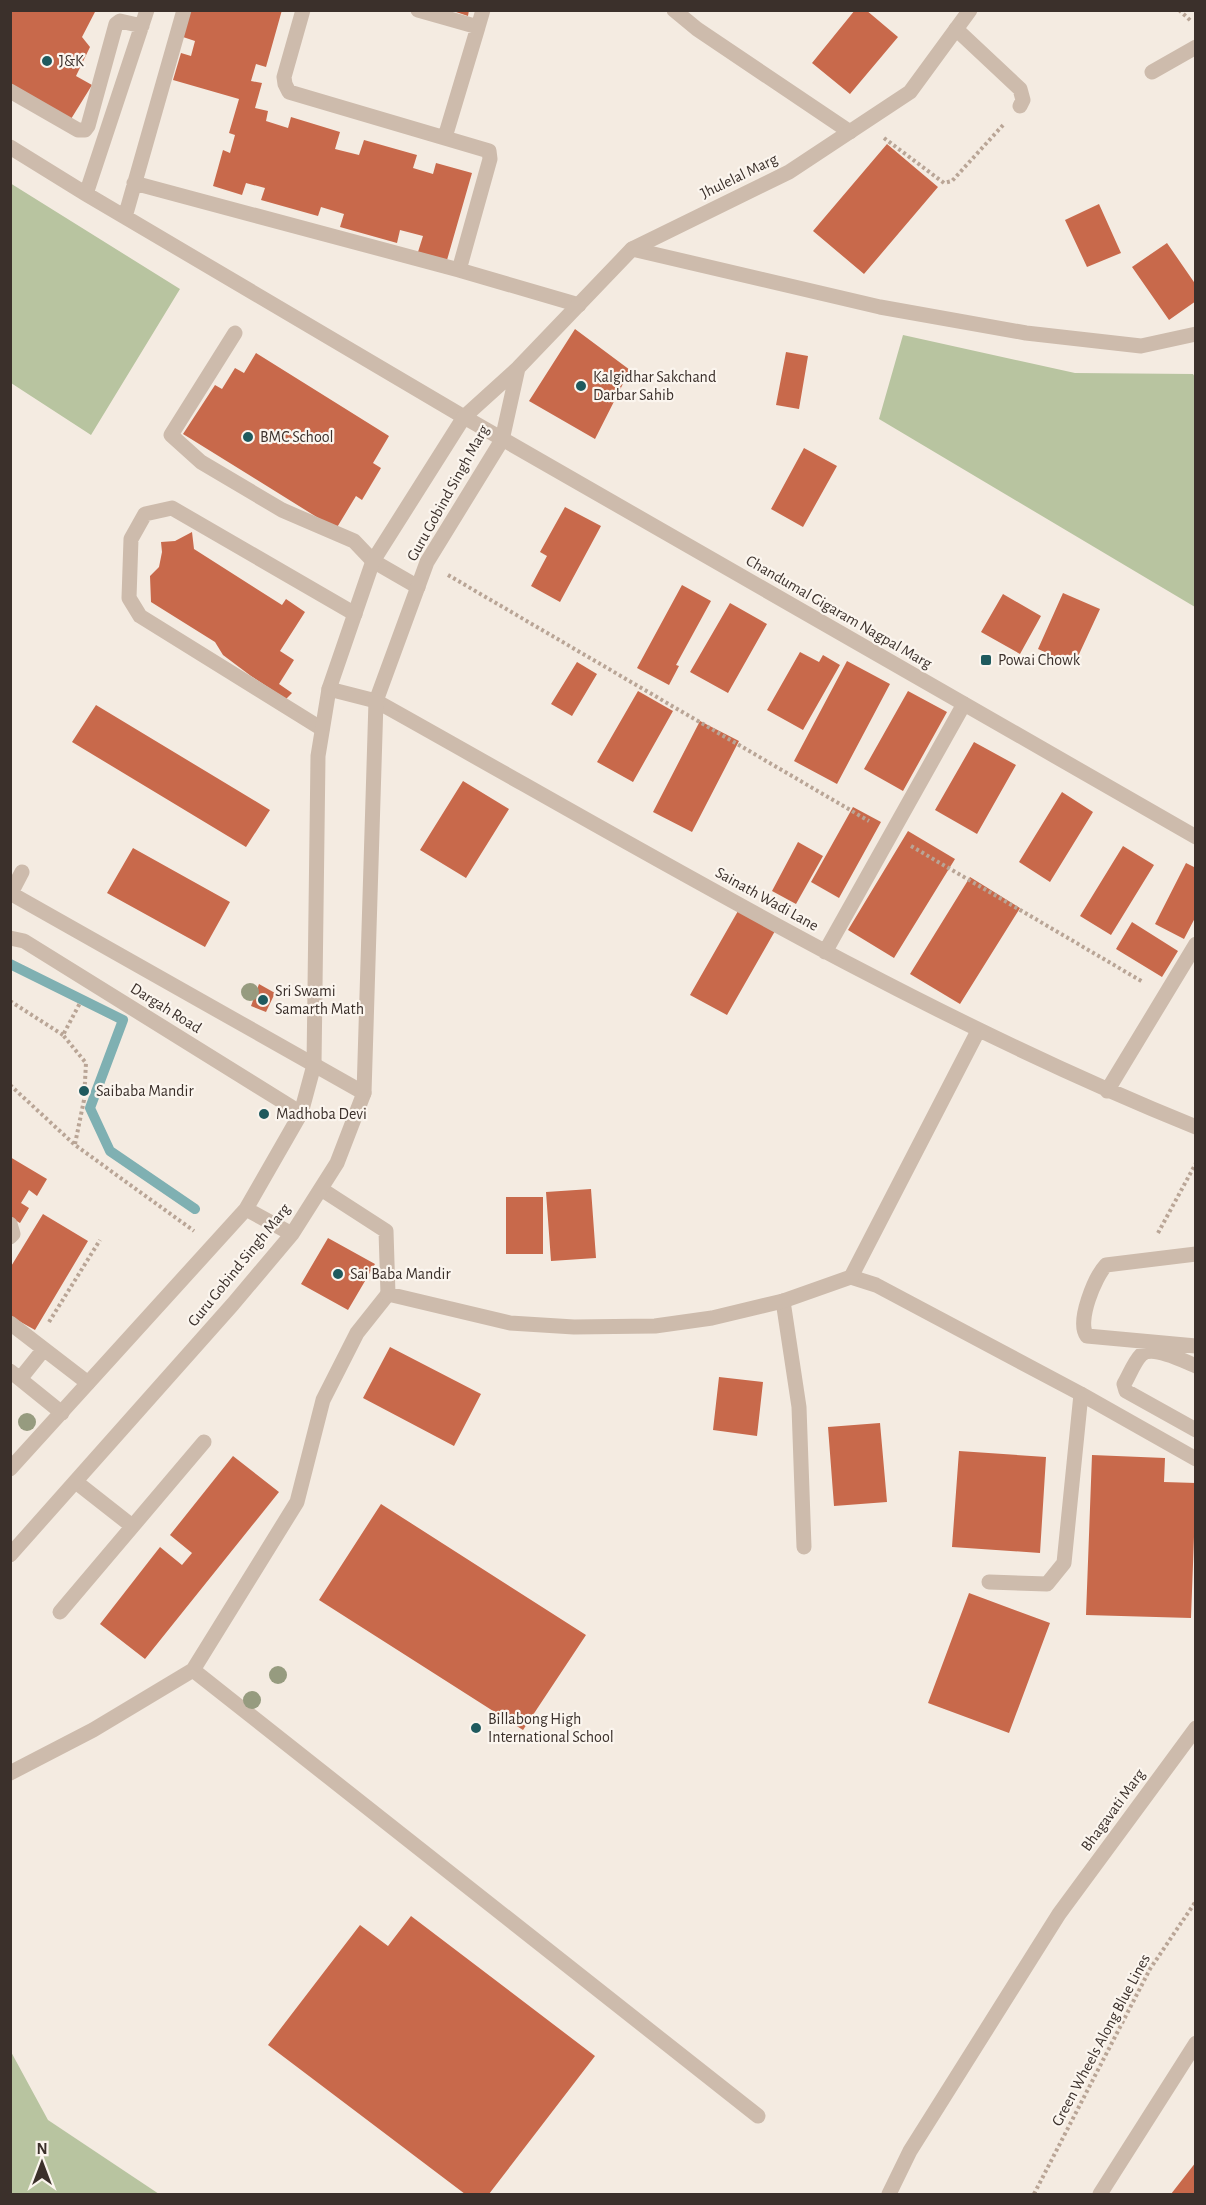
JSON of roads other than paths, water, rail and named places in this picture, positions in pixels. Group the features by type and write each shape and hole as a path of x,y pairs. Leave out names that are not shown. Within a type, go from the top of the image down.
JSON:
{"street":[{"path":"86,194 147,10"},
{"path":"125,218 184,10"},
{"path":"303,10 284,77 289,92 489,151 459,270"},
{"path":"418,10 478,27"},
{"path":"445,137 483,10"},
{"path":"674,10 850,132"},
{"name":"Jhulelal Marg","path":"518,368 632,249 789,172 910,92 970,10"},
{"path":"10,91 78,130 84,130 88,126 116,24 120,21 142,26"},
{"path":"956,29 1020,88 1023,100 1020,106"},
{"path":"1152,72 1196,46"},
{"name":"Chandumal Gigaram Nagpal Marg","path":"10,147 125,218 502,440 1196,837"},
{"path":"134,183 579,304"},
{"path":"632,249 880,307 1026,333 1141,346 1196,334"},
{"path":"235,333 171,435 201,462 282,510 354,540 372,561 418,587"},
{"name":"Guru Gobind Singh Marg","path":"10,1469 246,1209 302,1113 314,1065 318,756 329,689 372,561 464,417 518,368"},
{"name":"Guru Gobind Singh Marg","path":"10,1555 233,1304 292,1234 337,1163 364,1093 376,701 427,562 502,440 518,368"},
{"path":"322,729 140,616 129,598 131,539 146,514 172,508 355,614"},
{"name":"Sainath Wadi Lane","path":"329,689 376,701 825,952 978,1031 1107,1091 1196,1127"},
{"path":"825,952 964,704"},
{"path":"22,872 11,893 364,1093"},
{"name":"Dargah Road","path":"10,938 24,941 302,1113"},
{"path":"1107,1091 1196,944"},
{"path":"851,1277 978,1031"},
{"path":"10,1773 93,1731 193,1670 297,1502 323,1400 357,1333 388,1294 386,1231 321,1189"},
{"path":"246,1209 292,1234"},
{"path":"10,1224 13,1234 10,1237"},
{"path":"1196,1254 1106,1265 1099,1273 1083,1318 1083,1332 1087,1336 1196,1346"},
{"path":"388,1294 510,1323 574,1327 656,1326 712,1318 783,1301 851,1277 876,1285 1081,1394 1196,1459"},
{"path":"783,1301 799,1407 804,1547"},
{"path":"10,1323 88,1383"},
{"path":"40,1346 15,1375 62,1413"},
{"path":"1196,1366 1154,1350 1146,1352 1141,1355 1124,1387 1126,1391 1196,1430"},
{"path":"989,1582 1047,1584 1064,1563 1081,1394"},
{"path":"60,1612 204,1442"},
{"path":"76,1482 132,1526"},
{"path":"193,1670 758,2116"},
{"name":"Bhagavati Marg","path":"889,2194 910,2151 1059,1914 1196,1728"},
{"path":"1100,2194 1196,2043"}],"waterway":[{"path":"10,964 123,1020 90,1108 110,1151 195,1209"}],"place":[{"name":"J&K","path":"47,61"},
{"name":"Kalgidhar Sakchand Darbar Sahib","path":"581,386"},
{"name":"BMC School","path":"248,437"},
{"name":"Powai Chowk","path":"986,660"},
{"name":"Sri Swami Samarth Math","path":"263,1000"},
{"name":"Saibaba Mandir","path":"84,1091"},
{"name":"Madhoba Devi","path":"264,1114"},
{"name":"Sai Baba Mandir","path":"338,1274"},
{"name":"Billabong High International School","path":"476,1728"}]}
